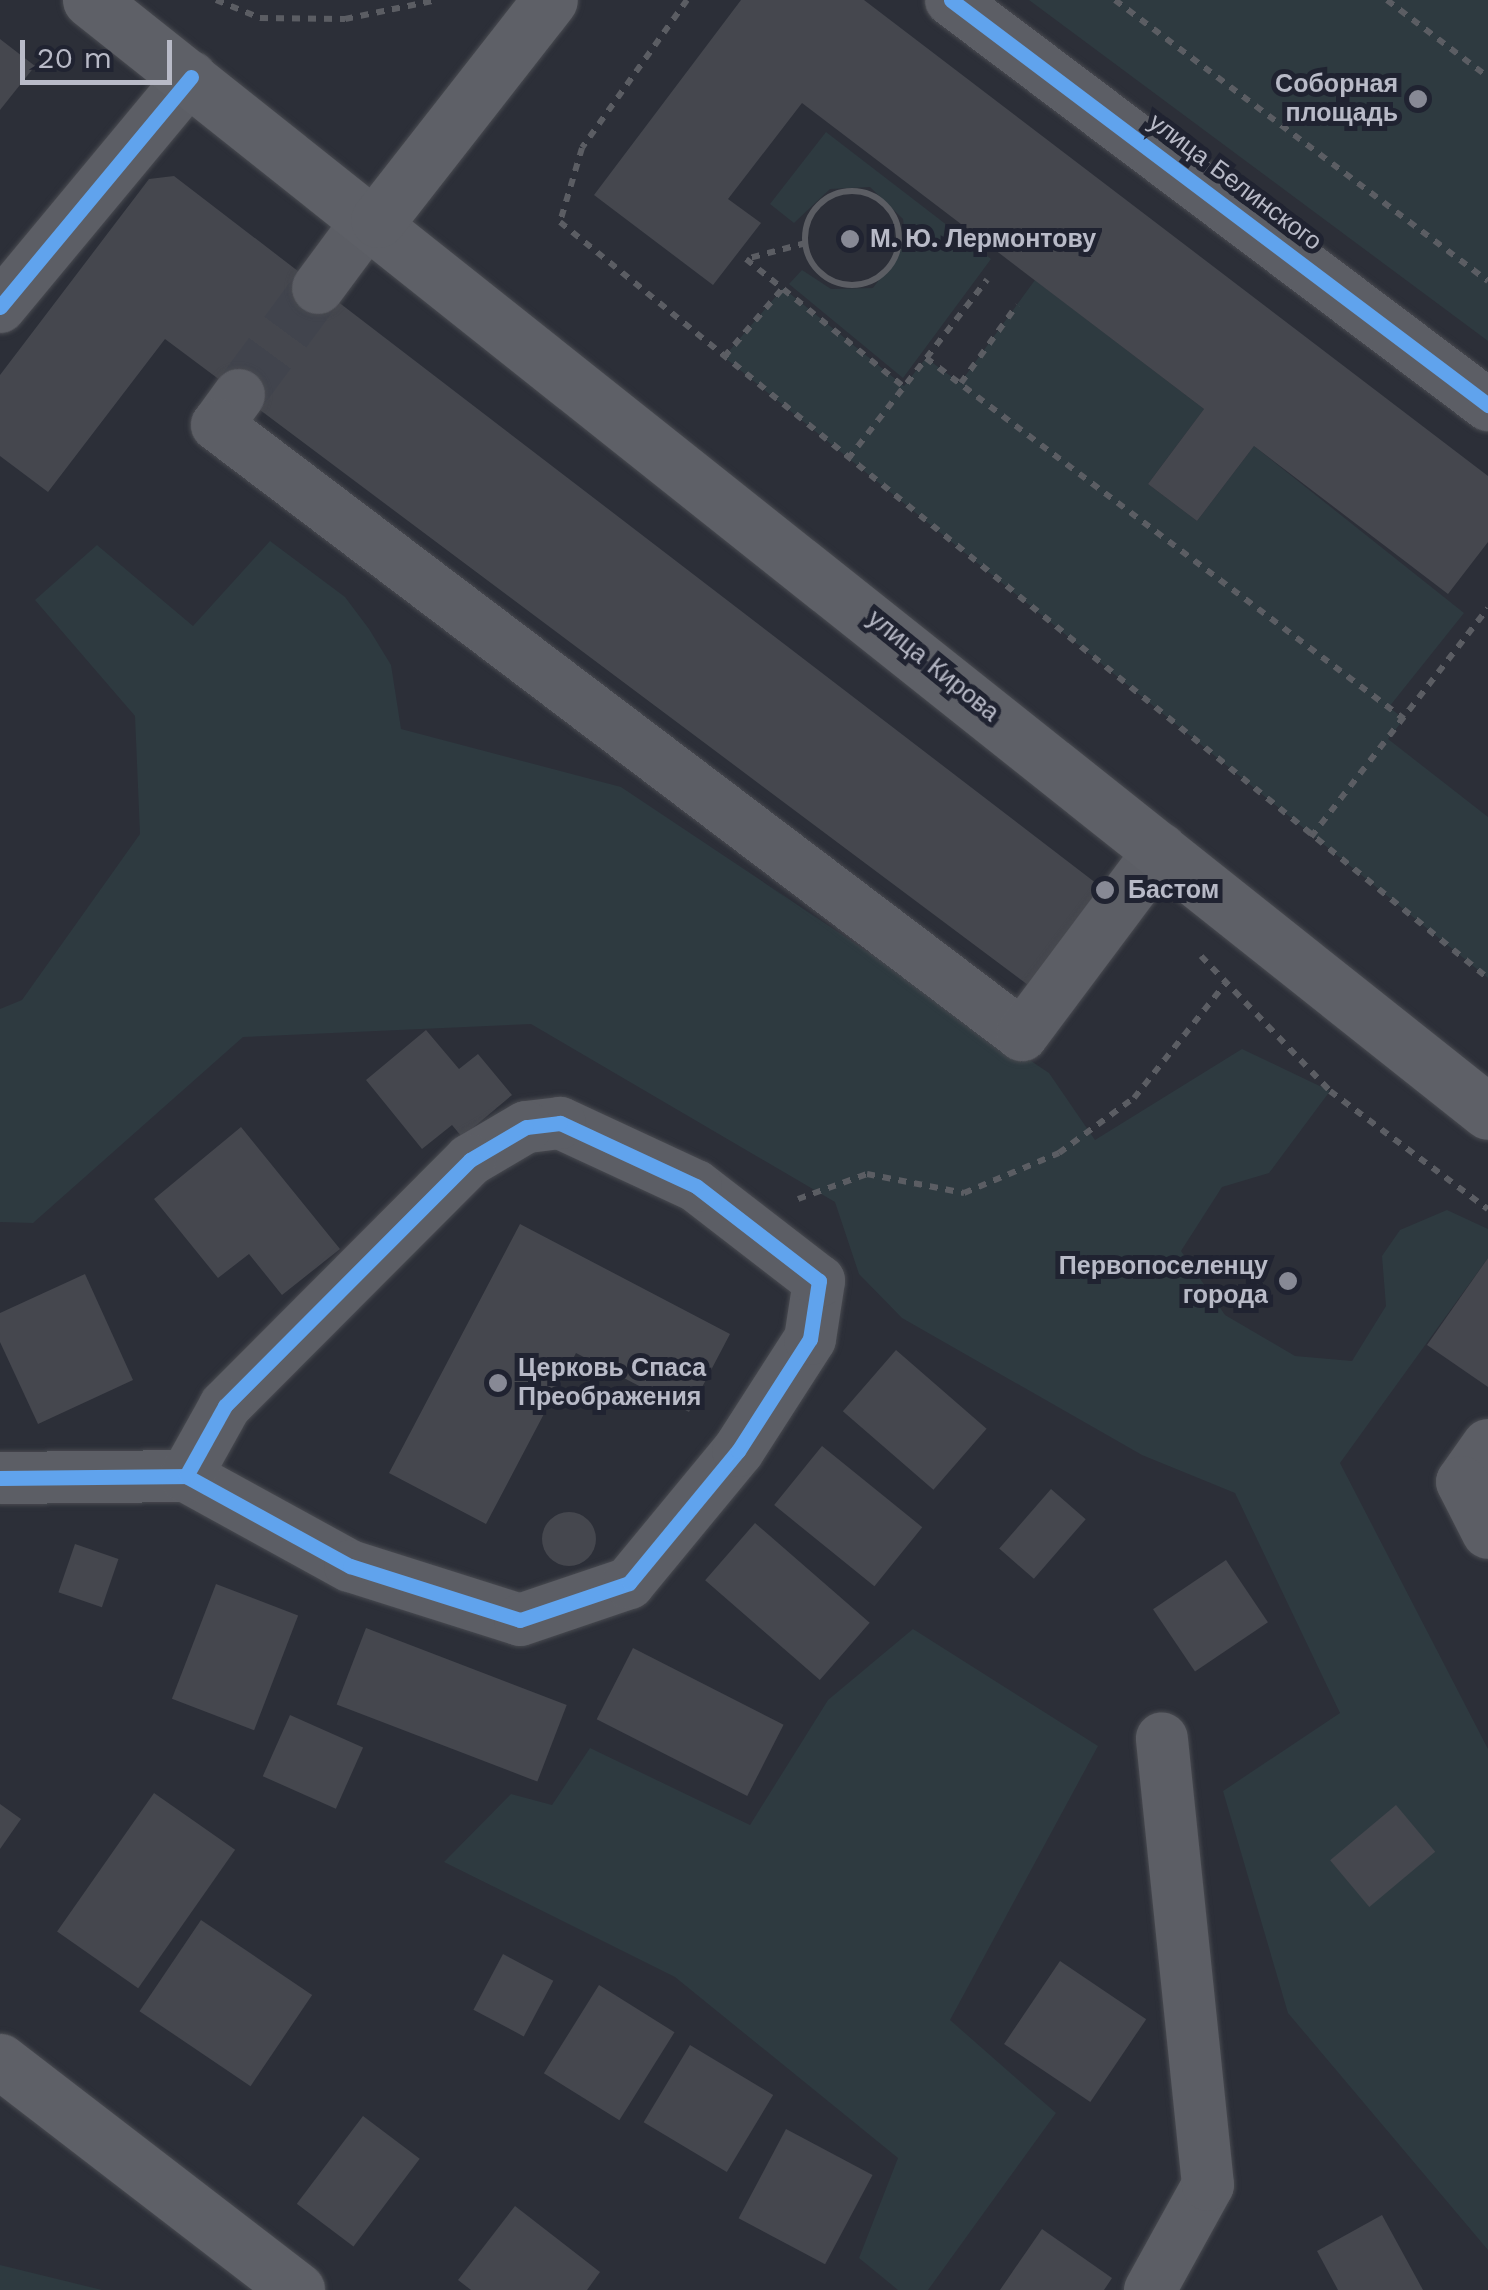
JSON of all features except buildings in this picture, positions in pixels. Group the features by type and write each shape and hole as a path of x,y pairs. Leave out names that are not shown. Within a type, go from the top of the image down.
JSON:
{"main road":[{"name":"улица Кирова","path":"90,0 375,218 1488,1112"},
{"path":"375,218 550,0"},
{"path":"0,2061 297,2290"}],"street":[{"name":"улица Белинского","path":"952,0 1488,405"},
{"path":"0,307 192,77"},
{"path":"318,288 375,218"},
{"path":"239,395 217,425 1022,1035 1161,849"},
{"path":"0,1478 186,1476 350,1566 520,1620 629,1583 738,1451 810,1339 819,1281 696,1186 560,1123 526,1127 470,1160 225,1406 186,1476"},
{"path":"1488,1445 1462,1482 1488,1534"},
{"path":"1150,2290 1208,2186 1162,1738"}],"path":[{"path":"216,0 260,18 345,20 438,0"},
{"path":"687,0 582,148 560,222 1488,978"},
{"path":"1116,0 1488,281"},
{"path":"1386,0 1488,77"},
{"path":"847,191 874,196 899,230 886,271 857,285 826,278 806,243 818,206 847,191"},
{"path":"806,243 746,259 904,387"},
{"path":"848,458 987,280"},
{"path":"724,357 783,288"},
{"path":"960,383 1017,306"},
{"path":"926,358 1404,719"},
{"path":"1311,836 1488,608"},
{"path":"1190,943 1330,1091 1488,1209"},
{"path":"746,1224 867,1174 964,1193 1059,1153 1134,1098 1226,984"}],"shaded area":[{"path":"1029,0 1488,0 1488,341"},
{"path":"826,132 991,259 903,378 789,284 802,270 831,289 873,288 906,243 903,219 870,187 830,189 794,223 770,204"},
{"path":"1035,280 1204,409 1148,484 1197,521 1254,446 1464,613 1389,707 1404,719 1388,739 1488,817 1488,978 724,357 783,288 904,386 926,358 960,383"},
{"path":"270,541 345,597 369,629 391,665 401,729 621,787 1049,1073 1095,1140 1242,1049 1330,1091 1269,1173 1222,1187 1181,1251 1225,1315 1295,1356 1352,1361 1386,1306 1382,1256 1400,1230 1447,1210 1488,1229 1488,1258 1340,1463 1488,1749 1488,2250 1288,2013 1223,1791 1340,1713 1235,1493 1142,1455 902,1318 859,1274 835,1202 531,1024 243,1037 33,1223 0,1222 0,1009 22,1000 140,834 135,716 35,600 97,545 193,626"},
{"path":"913,1629 1098,1746 950,2020 1056,2113 928,2290 898,2290 859,2258 898,2158 675,1977 444,1862 511,1794 552,1805 590,1748 750,1825 828,1700"},
{"path":"0,2265 102,2290 0,2290"}],"tunnel":[{"path":"239,395 318,288"}],"cycle path":[{"path":"951,0 1488,405"},
{"path":"0,307 191,77"},
{"path":"0,1478 186,1476 350,1566 520,1620 629,1583 738,1451 810,1339 819,1281 696,1186 560,1123 526,1127 470,1160 225,1406 186,1476"}],"place":[{"name":"Соборная площадь","path":"1418,99"},
{"name":"М. Ю. Лермонтову","path":"850,239"},
{"name":"Бастом","path":"1105,890"},
{"name":"Первопоселенцу города","path":"1288,1281"},
{"name":"Церковь Спаса Преображения","path":"498,1383"}]}
